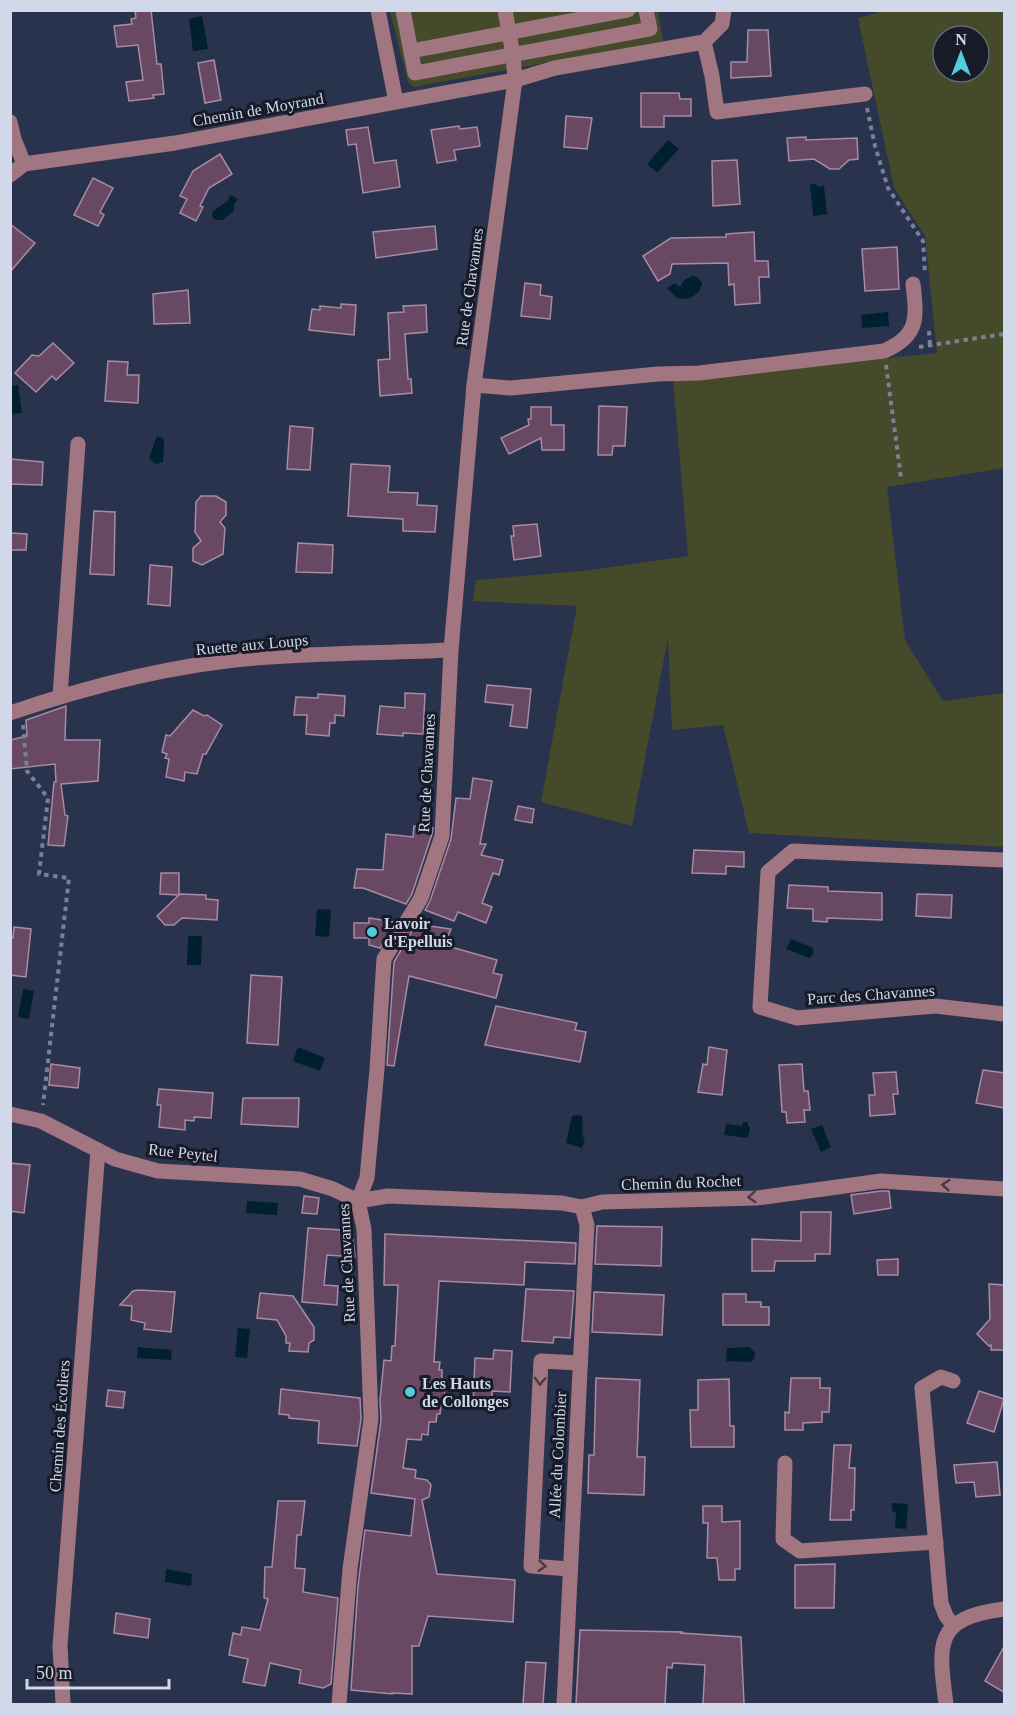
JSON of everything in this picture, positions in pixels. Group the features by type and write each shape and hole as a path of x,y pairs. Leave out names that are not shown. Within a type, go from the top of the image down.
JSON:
{"street":[{"path":"378,10 396,102"},
{"path":"403,10 415,73 650,29 646,10"},
{"name":"Rue de Chavannes","path":"339,1704 350,1569 371,1419 364,1229 358,1201 367,1178 384,958 421,898 442,836 451,650 474,385 515,80 505,10"},
{"path":"411,51 628,10"},
{"path":"724,10 722,24 704,42 717,112 865,94"},
{"name":"Chemin de Moyrand","path":"24,164 175,143 515,80 555,68 704,42"},
{"path":"10,122 24,164 10,175"},
{"path":"474,385 511,388 658,374 699,373 884,351 901,344 910,333 915,317 919,280"},
{"path":"60,696 78,444"},
{"name":"Ruette aux Loups","path":"16,711 60,696 160,672 253,658 451,650"},
{"name":"Parc des Chavannes","path":"1005,860 793,851 768,872 760,1007 797,1018 934,1006 1005,1014"},
{"name":"Rue Peytel","path":"10,1114 41,1121 115,1159 158,1171 300,1179 333,1189 358,1201"},
{"name":"Chemin des Écoliers","path":"63,1704 60,1646 98,1150"},
{"name":"Chemin du Rochet","path":"358,1201 388,1196 562,1203 582,1207 602,1202 757,1197 881,1181 1005,1189"},
{"name":"Allée du Colombier","path":"564,1704 587,1225 582,1207"},
{"path":"569,1569 531,1566 541,1361 579,1363"},
{"path":"953,1381 941,1377 922,1388 941,1603 946,1616 953,1625"},
{"path":"785,1463 783,1539 800,1551 936,1542"},
{"path":"946,1704 941,1668 942,1642 953,1625 969,1615 1005,1609"}],"path":[{"path":"865,94 875,146 888,188 923,241 919,280"},
{"path":"928,322 930,345"},
{"path":"918,347 1005,334"},
{"path":"884,351 901,478"},
{"path":"16,711 27,771 48,798 39,874 69,878 41,1121"}],"green space":[{"path":"888,10 1004,11 1004,468 887,487 905,640 943,701 1004,693 1004,847 749,833 723,725 672,730 668,638 632,826 541,802 577,606 473,601 476,580 583,571 688,556 673,380 937,353 925,236 894,188 858,18"},
{"path":"390,11 658,11 663,41 414,87 408,82"}],"water":[{"path":"202,16 208,49 193,51 189,19"},
{"path":"668,140 679,149 657,173 647,164"},
{"path":"810,184 816,184 818,187 824,186 827,214 813,216"},
{"path":"230,195 238,199 234,204 234,211 222,220 215,220 212,216 213,211 228,201"},
{"path":"692,276 698,277 702,284 692,297 677,298 667,288 675,283 680,287 684,280"},
{"path":"888,312 889,326 862,328 861,315"},
{"path":"18,385 22,413 11,414 11,386"},
{"path":"158,436 164,439 163,462 156,464 149,458"},
{"path":"317,909 331,910 329,937 315,936"},
{"path":"188,936 202,936 201,965 187,965"},
{"path":"791,939 813,948 813,955 809,958 786,949"},
{"path":"23,989 34,991 29,1019 18,1017"},
{"path":"298,1047 325,1058 320,1071 293,1061"},
{"path":"572,1116 582,1116 585,1141 582,1148 566,1143"},
{"path":"743,1122 748,1122 750,1127 748,1138 724,1135 726,1124 742,1126"},
{"path":"822,1125 831,1147 821,1152 811,1129"},
{"path":"247,1201 278,1203 277,1215 246,1213"},
{"path":"238,1328 250,1329 247,1358 235,1357"},
{"path":"138,1347 172,1350 171,1360 137,1358"},
{"path":"750,1347 755,1353 754,1359 750,1362 726,1361 727,1348"},
{"path":"892,1503 908,1504 906,1529 895,1528 896,1512 892,1511"},
{"path":"166,1569 192,1574 191,1586 165,1582"}],"building":[{"path":"135,10 151,10 157,64 161,64 164,94 153,95 154,98 129,101 126,82 143,80 138,45 117,47 114,26 132,24 131,19 136,18"},
{"path":"748,30 768,30 771,76 731,78 731,62 747,62"},
{"path":"214,60 221,100 205,103 198,63"},
{"path":"641,93 679,93 680,99 691,99 691,116 664,116 664,127 641,127"},
{"path":"566,116 592,118 587,149 564,147"},
{"path":"459,126 460,129 477,127 480,146 454,150 456,160 437,163 431,130"},
{"path":"368,127 374,163 396,160 400,187 363,193 356,144 348,145 346,130"},
{"path":"806,137 806,140 857,138 858,159 849,160 839,169 830,169 814,159 789,161 787,138"},
{"path":"220,154 232,174 209,188 196,221 180,213 187,199 180,196 193,171"},
{"path":"737,160 740,204 713,206 712,161"},
{"path":"93,178 113,188 100,212 104,215 98,226 74,215"},
{"path":"10,224 35,243 10,272"},
{"path":"435,226 437,249 376,258 373,232"},
{"path":"754,232 755,261 768,261 769,277 759,277 760,303 735,305 734,284 729,285 728,263 672,264 670,274 658,281 643,256 671,238 726,237 726,234"},
{"path":"897,247 899,289 865,291 862,249"},
{"path":"525,283 541,285 540,295 552,297 550,319 521,316"},
{"path":"188,290 190,323 154,324 153,294"},
{"path":"341,304 356,305 354,335 309,330 312,309 320,310 320,306 341,308"},
{"path":"426,305 427,332 405,334 408,379 411,379 412,393 380,396 378,360 390,359 388,313 404,312 403,306"},
{"path":"53,343 74,363 56,380 52,376 36,392 15,373 32,355 39,356"},
{"path":"108,361 128,362 127,375 139,375 138,403 105,401"},
{"path":"599,406 627,407 625,446 613,446 612,455 598,455"},
{"path":"531,407 551,407 551,425 564,425 564,450 542,450 541,438 509,454 501,438 529,425"},
{"path":"290,426 313,428 310,470 287,469"},
{"path":"10,459 43,462 42,485 10,484"},
{"path":"351,464 390,466 388,492 418,493 417,505 437,506 435,532 403,531 403,519 348,516"},
{"path":"201,496 216,496 226,502 226,515 220,522 225,528 223,554 202,565 193,561 193,548 201,541 195,532 196,502"},
{"path":"94,511 115,512 114,575 90,574"},
{"path":"537,524 541,556 514,560 511,536 514,536 513,526"},
{"path":"10,533 27,534 26,550 10,550"},
{"path":"298,543 333,545 332,573 296,572"},
{"path":"150,565 172,567 170,606 148,604"},
{"path":"487,685 531,689 527,728 510,726 513,705 485,702"},
{"path":"405,693 425,694 423,734 403,733 403,736 377,734 380,706 405,708"},
{"path":"318,694 345,696 344,716 335,715 335,723 330,723 329,736 306,734 307,715 294,715 296,697 318,698"},
{"path":"66,706 65,740 100,740 98,781 61,784 65,815 68,816 64,846 48,845 54,782 56,782 55,764 10,769 10,740 27,736 26,720"},
{"path":"193,710 204,716 207,715 222,725 206,754 203,754 197,774 185,772 184,781 166,777 169,759 165,758 167,754 162,752 166,735 170,736"},
{"path":"473,778 492,781 480,844 486,844 481,855 503,860 499,875 493,873 482,903 492,907 486,923 458,912 454,921 425,910 451,839 456,798 470,799"},
{"path":"518,806 534,809 532,823 515,820"},
{"path":"414,826 433,828 412,894 406,904 363,888 354,888 357,869 383,870 386,834 413,837"},
{"path":"694,850 744,852 744,867 726,866 726,874 692,873"},
{"path":"161,873 179,873 179,895 160,894"},
{"path":"789,885 828,887 828,891 882,893 882,920 827,918 827,922 813,921 813,909 787,908"},
{"path":"180,894 206,895 206,899 218,900 217,920 182,918 174,925 165,925 157,916"},
{"path":"917,894 952,895 951,918 916,916"},
{"path":"369,918 395,922 380,948 369,945 369,938 354,938 354,923 369,923"},
{"path":"416,924 451,929 444,945 497,960 493,973 502,975 496,998 409,976 394,1066 387,1065 394,962"},
{"path":"14,927 31,929 26,977 10,975 10,938 13,938"},
{"path":"251,975 282,977 278,1045 247,1043"},
{"path":"496,1006 577,1023 575,1030 586,1032 580,1062 485,1045"},
{"path":"709,1047 727,1050 722,1095 698,1092 703,1064 707,1065"},
{"path":"51,1064 80,1068 78,1088 49,1085"},
{"path":"802,1064 804,1091 808,1091 810,1110 804,1110 805,1122 787,1123 786,1112 782,1112 779,1065"},
{"path":"983,1070 1005,1073 1005,1108 976,1103"},
{"path":"896,1072 898,1094 893,1094 895,1114 870,1116 869,1095 875,1095 873,1073"},
{"path":"159,1089 213,1093 211,1118 194,1117 194,1121 185,1120 185,1130 159,1127 161,1105 157,1105"},
{"path":"243,1098 299,1098 298,1127 241,1124"},
{"path":"10,1163 30,1165 24,1213 10,1211"},
{"path":"889,1191 891,1208 854,1214 851,1195"},
{"path":"304,1196 319,1198 317,1214 302,1213"},
{"path":"801,1212 831,1212 830,1254 815,1254 815,1261 775,1261 774,1271 752,1271 752,1239 801,1241"},
{"path":"597,1226 662,1227 661,1266 595,1264"},
{"path":"308,1228 342,1230 342,1233 347,1233 347,1238 353,1239 355,1257 327,1255 324,1285 338,1286 337,1305 302,1302"},
{"path":"385,1234 576,1243 575,1264 525,1262 524,1285 439,1281 434,1362 440,1362 439,1370 442,1370 442,1379 445,1379 444,1405 441,1405 436,1422 429,1422 428,1435 422,1434 421,1440 407,1439 403,1468 416,1470 415,1478 427,1480 431,1485 429,1497 422,1500 437,1574 515,1580 513,1622 428,1616 419,1646 412,1646 412,1694 351,1690 358,1586 365,1530 411,1536 415,1499 371,1493 381,1420 380,1400 384,1360 391,1361 392,1346 395,1346 398,1285 384,1285"},
{"path":"898,1259 898,1275 878,1275 877,1260"},
{"path":"989,1284 1005,1285 1005,1350 991,1350 991,1345 989,1346 977,1334 990,1319"},
{"path":"526,1289 574,1291 570,1338 554,1337 553,1343 522,1341"},
{"path":"133,1291 175,1292 171,1332 144,1329 145,1323 131,1320 132,1306 120,1305"},
{"path":"594,1292 664,1295 662,1335 592,1332"},
{"path":"260,1293 293,1296 314,1327 314,1340 309,1343 308,1352 289,1351 290,1343 286,1343 286,1336 277,1320 257,1318"},
{"path":"723,1294 746,1294 746,1302 761,1302 761,1307 769,1307 769,1325 723,1325"},
{"name":"Les Hauts de Collonges","path":"494,1350 512,1351 510,1392 492,1391 492,1407 473,1406 475,1358 493,1359"},
{"path":"596,1378 640,1380 637,1457 645,1457 644,1495 588,1493 589,1455 594,1455"},
{"path":"791,1378 820,1378 820,1388 830,1388 829,1412 822,1412 822,1422 803,1423 803,1430 785,1430 785,1412 789,1413"},
{"path":"729,1379 730,1426 734,1426 734,1447 691,1447 690,1410 698,1410 698,1380"},
{"path":"281,1389 360,1398 361,1419 357,1446 318,1443 319,1421 289,1418 289,1415 279,1414"},
{"path":"108,1390 125,1392 123,1408 106,1406"},
{"path":"979,1391 1004,1399 994,1432 967,1423"},
{"path":"834,1445 851,1445 849,1468 855,1468 854,1510 851,1510 851,1520 830,1520"},
{"path":"997,1462 1000,1495 976,1497 974,1482 956,1483 954,1465"},
{"path":"278,1501 305,1501 301,1535 297,1535 295,1568 305,1569 303,1592 338,1598 331,1684 323,1688 299,1683 301,1670 270,1663 265,1686 243,1682 248,1659 229,1655 233,1633 241,1635 242,1627 260,1630 268,1599 264,1598 265,1567 272,1567"},
{"path":"703,1506 722,1506 722,1522 740,1521 740,1569 735,1569 735,1580 719,1580 717,1558 707,1558 708,1523 703,1523"},
{"path":"835,1564 834,1608 795,1608 795,1565"},
{"path":"116,1613 150,1619 148,1638 114,1633"},
{"path":"580,1630 682,1632 741,1637 744,1704 703,1704 705,1665 673,1663 672,1668 667,1667 665,1704 576,1704"},
{"path":"1005,1645 1005,1693 985,1681"},
{"path":"526,1662 546,1663 543,1704 523,1704"}],"place":[{"name":"Lavoir d'Epelluis","path":"372,932"},
{"name":"Les Hauts de Collonges","path":"410,1392"}]}
